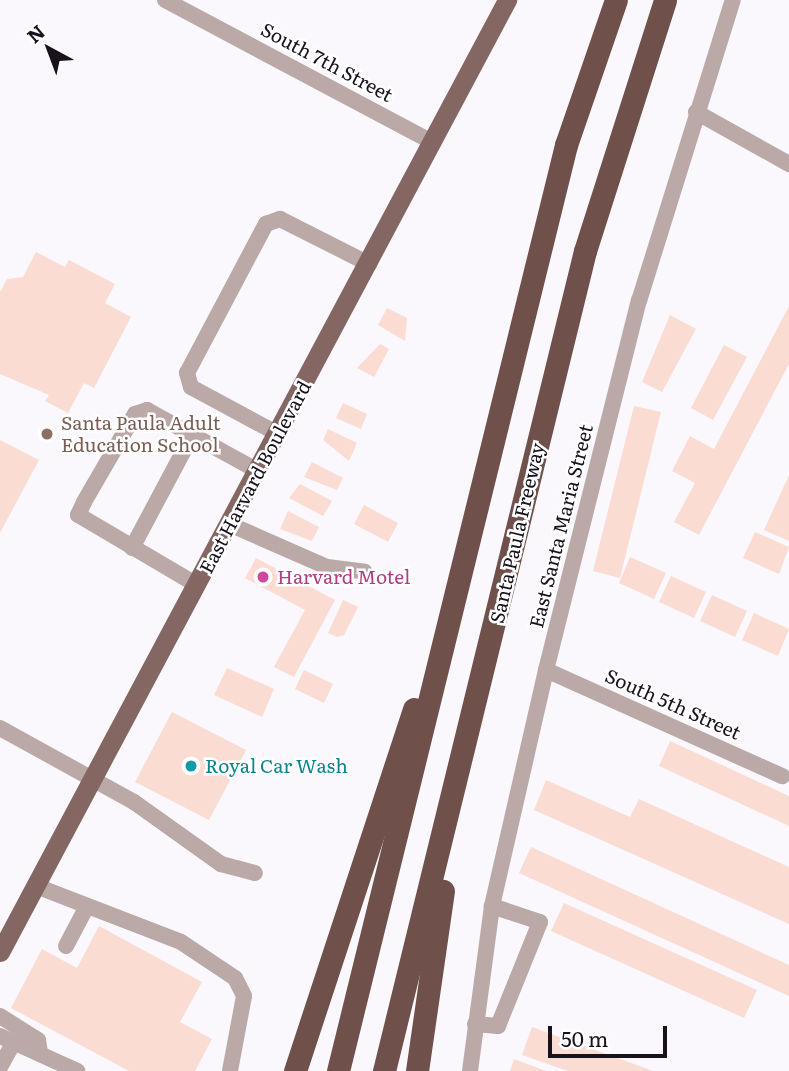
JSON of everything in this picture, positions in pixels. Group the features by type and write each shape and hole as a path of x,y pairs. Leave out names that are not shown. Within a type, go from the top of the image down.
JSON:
{"highway":[{"path":"338,1071 566,145 616,0"},
{"name":"Santa Paula Freeway","path":"384,1071 458,783 585,251 665,0"},
{"path":"295,1071 411,714 438,666"},
{"path":"417,1071 458,783"}],"main road":[{"name":"East Harvard Boulevard","path":"0,953 369,264 507,0"}],"street":[{"name":"South 7th Street","path":"165,0 432,142"},
{"name":"East Santa Maria Street","path":"470,1071 492,906 546,670 639,301 733,0"},
{"path":"696,112 789,164"},
{"path":"278,434 191,387 187,373 266,224 280,219 369,264"},
{"path":"197,585 78,515 84,502 135,414 147,410 258,471"},
{"path":"132,548 192,435"},
{"path":"229,524 327,567 365,572"},
{"name":"South 5th Street","path":"546,670 782,776"},
{"path":"0,728 94,778 221,864 255,873"},
{"path":"36,886 181,942 235,978 244,996 230,1071"},
{"path":"66,946 87,906"},
{"path":"475,1024 498,1026 540,922 492,906"},
{"path":"0,1016 38,1040 40,1052"},
{"path":"0,1067 6,1040 40,1052 77,1071"}],"building":[{"path":"36,252 65,267 69,260 115,284 105,303 131,317 94,388 84,383 68,413 45,401 49,395 0,374 0,292 7,279 23,277"},
{"path":"789,306 789,364 699,535 674,522 695,483 672,471 690,436 714,449"},
{"path":"387,308 407,318 405,341 378,325"},
{"path":"670,315 696,329 662,392 642,382"},
{"path":"380,344 389,349 374,377 357,368"},
{"path":"724,345 747,357 713,420 691,408"},
{"path":"343,403 367,414 361,429 336,418"},
{"path":"634,406 661,412 620,578 593,571"},
{"path":"328,429 357,443 349,461 323,440"},
{"path":"0,440 39,460 0,533"},
{"path":"312,462 343,478 337,490 304,477"},
{"path":"789,475 789,541 764,530"},
{"path":"300,484 332,501 323,516 289,498"},
{"path":"364,505 398,523 388,542 354,524"},
{"path":"288,511 319,527 312,541 280,529"},
{"path":"755,532 789,547 779,574 743,558"},
{"path":"630,557 666,573 654,599 619,583"},
{"path":"256,558 335,600 294,677 274,667 305,610 245,578"},
{"path":"671,576 706,592 694,618 659,602"},
{"path":"712,595 747,611 735,637 700,621"},
{"path":"343,600 358,607 344,635 337,637 328,633"},
{"path":"754,613 789,629 778,656 742,640"},
{"path":"227,668 274,689 262,717 214,695"},
{"path":"304,670 333,684 324,703 295,689"},
{"name":"Royal Car Wash","path":"172,712 246,750 209,820 135,782"},
{"path":"670,741 789,796 789,826 659,766"},
{"path":"546,780 630,817 639,799 789,867 789,924 534,810"},
{"path":"531,847 789,965 789,996 519,873"},
{"path":"564,903 757,990 744,1018 551,931"},
{"path":"99,926 202,982 180,1022 212,1039 195,1071 129,1071 11,1008 42,949 77,968"},
{"path":"532,1027 653,1071 568,1071 522,1055"},
{"path":"514,1059 546,1071 510,1071"}],"place":[{"name":"Santa Paula Adult Education School","path":"47,434"},
{"name":"Harvard Motel","path":"263,577"},
{"name":"Royal Car Wash","path":"191,766"}]}
